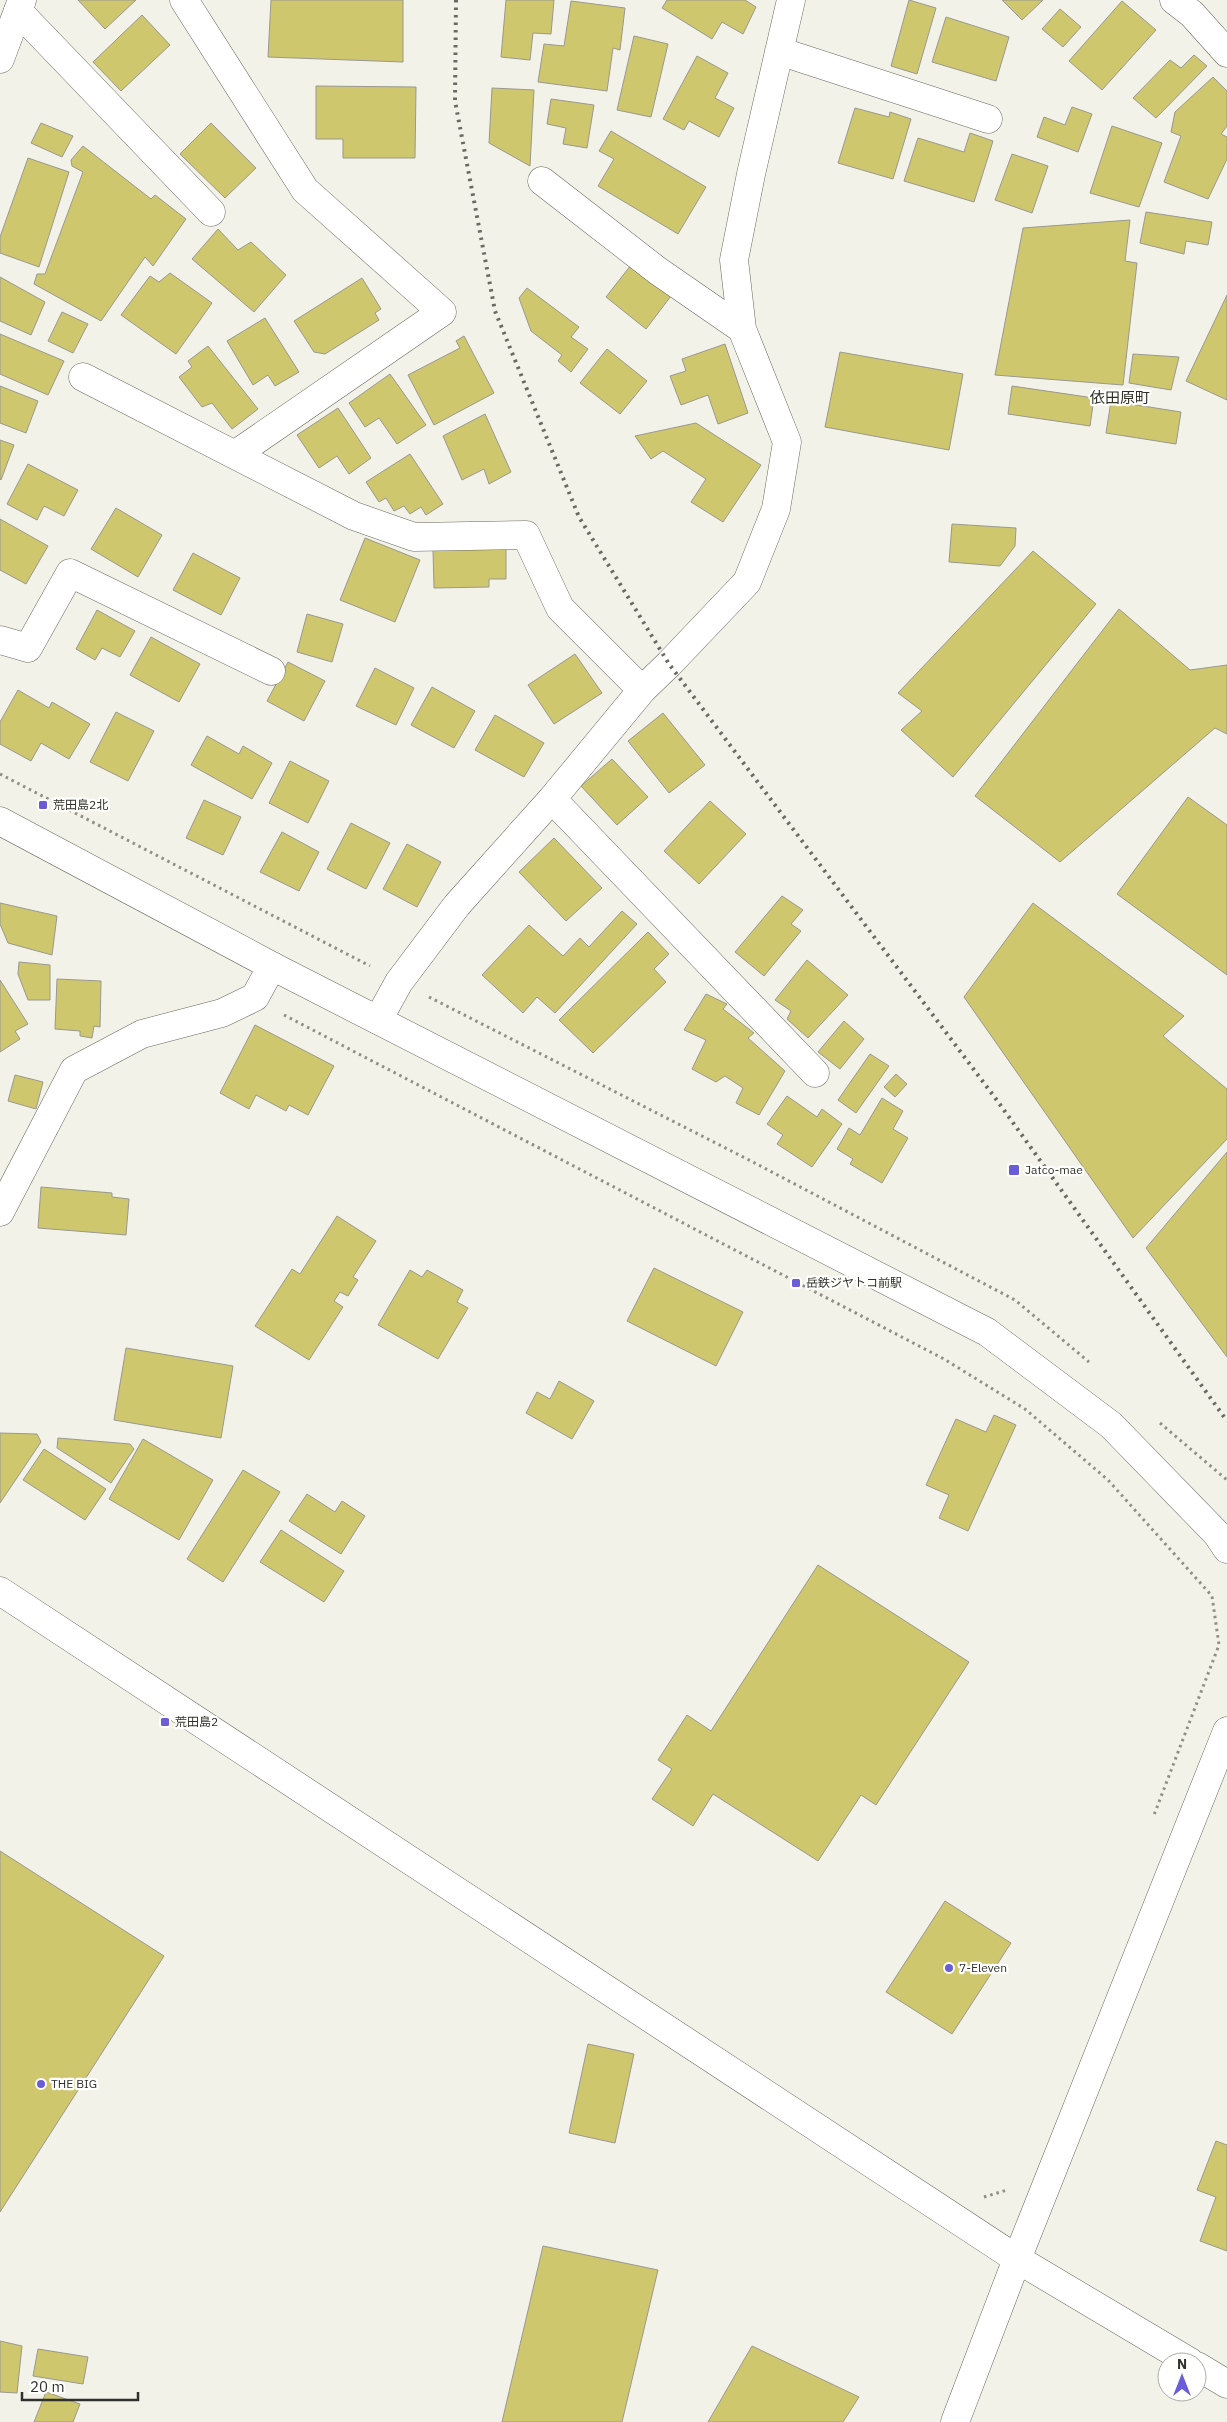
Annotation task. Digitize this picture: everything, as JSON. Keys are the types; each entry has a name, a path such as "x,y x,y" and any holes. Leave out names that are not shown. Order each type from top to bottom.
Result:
{"street":[{"path":"184,0 305,190 442,312 236,454"},
{"path":"378,1020 399,982 457,905 552,799 642,690 747,582 776,509 787,442 742,328 734,260 791,0"},
{"path":"1174,0 1192,14 1227,53"},
{"path":"0,59 20,6 211,212"},
{"path":"779,51 988,119"},
{"path":"542,181 658,271 742,328"},
{"path":"83,377 354,516 414,536 526,535 560,608 642,690"},
{"path":"0,640 28,648 70,573 271,671"},
{"path":"552,799 815,1073"},
{"path":"0,821 272,966 987,1332 1111,1425 1217,1534 1227,1549"},
{"path":"0,1212 74,1070 142,1034 222,1013 255,997 272,966"},
{"path":"0,1591 1017,2259 1173,2352"},
{"path":"954,2422 1227,1731"},
{"path":"1207,2372 1227,2384"}],"path":[{"path":"0,774 399,982 751,1161 1015,1300 1091,1364"},
{"path":"279,1012 944,1359 1025,1409 1108,1480 1212,1596 1219,1645 1152,1820"},
{"path":"1159,1422 1227,1480"},
{"path":"981,2198 1010,2189"}],"building":[{"path":"78,0 136,0 105,29"},
{"path":"271,0 403,0 403,62 268,57"},
{"path":"506,0 554,0 551,34 533,33 530,60 501,57"},
{"path":"667,0 745,0 756,7 743,34 722,22 712,39 662,8"},
{"path":"909,0 936,8 917,74 891,66"},
{"path":"1002,0 1043,0 1022,20"},
{"path":"571,1 625,8 620,50 613,48 607,91 538,82 544,44 564,46"},
{"path":"1122,1 1156,30 1102,90 1069,61"},
{"path":"1060,9 1081,27 1063,47 1042,29"},
{"path":"142,15 170,45 121,91 93,62"},
{"path":"946,17 1009,37 996,81 932,62"},
{"path":"634,36 668,44 651,117 617,110"},
{"path":"1194,55 1207,66 1156,118 1133,98 1170,60 1181,68"},
{"path":"697,56 728,73 715,98 734,108 719,137 689,121 684,130 663,119"},
{"path":"1213,77 1227,91 1227,126 1221,134 1227,137 1227,159 1208,199 1164,182 1181,136 1171,132 1175,112"},
{"path":"316,86 416,87 415,158 343,158 343,139 316,139"},
{"path":"492,88 534,90 530,166 489,143"},
{"path":"551,99 594,105 587,148 563,144 566,128 547,124"},
{"path":"1072,107 1092,114 1078,152 1037,137 1044,117 1065,125"},
{"path":"855,108 889,117 890,112 911,119 893,179 838,163"},
{"path":"41,123 73,136 62,157 31,143"},
{"path":"211,123 256,168 225,198 180,154"},
{"path":"1112,126 1162,143 1139,207 1090,193"},
{"path":"611,131 706,187 678,234 598,186 614,159 599,151"},
{"path":"970,133 993,141 974,202 904,181 918,138 964,152"},
{"path":"83,146 151,199 155,195 186,219 153,266 145,257 101,321 34,284 37,274 45,274 83,172 72,166 71,160"},
{"path":"1012,154 1048,166 1032,213 995,200"},
{"path":"28,158 69,172 39,267 0,253 0,237"},
{"path":"1146,212 1212,222 1208,245 1186,241 1184,254 1140,243"},
{"path":"1130,220 1125,261 1137,263 1123,385 995,375 1023,228"},
{"path":"218,229 238,250 251,242 286,275 254,312 192,259"},
{"path":"631,265 671,296 646,329 606,297"},
{"path":"170,273 212,303 176,354 121,315 150,276 159,282"},
{"path":"0,277 45,302 31,335 0,321"},
{"path":"362,278 381,309 375,313 379,320 325,354 314,352 294,321"},
{"path":"527,288 579,327 571,337 588,349 571,372 558,361 562,355 531,331 519,298"},
{"path":"1227,295 1227,400 1186,381"},
{"path":"62,312 88,324 73,353 48,341"},
{"path":"265,318 299,372 275,386 268,375 253,385 227,341"},
{"path":"0,334 64,361 48,395 0,374"},
{"path":"464,336 494,393 434,425 408,375 460,348 456,341"},
{"path":"725,344 748,413 718,424 708,395 681,405 670,376 686,371 682,359"},
{"path":"208,346 258,409 232,429 212,403 202,407 179,377 192,367 188,361"},
{"path":"607,349 647,381 620,414 580,383"},
{"path":"840,352 963,374 949,450 825,427"},
{"path":"1133,354 1179,357 1171,390 1129,383"},
{"path":"390,374 426,425 397,444 379,418 365,427 349,403"},
{"path":"0,386 38,401 26,433 0,423"},
{"path":"1012,386 1094,398 1090,426 1008,414"},
{"path":"1111,401 1181,412 1176,444 1106,433"},
{"path":"338,408 371,458 349,474 337,456 319,468 297,435"},
{"path":"485,414 511,472 489,484 484,469 462,480 443,436"},
{"path":"696,423 761,465 723,522 691,502 706,479 663,451 651,459 635,436"},
{"path":"0,440 14,445 1,480 0,479"},
{"path":"410,454 443,504 426,515 421,507 410,514 404,506 394,511 386,498 379,502 366,482"},
{"path":"28,464 78,490 64,516 44,506 37,520 7,504"},
{"path":"116,508 162,535 138,577 91,549"},
{"path":"0,519 48,546 26,584 0,570"},
{"path":"952,524 1016,528 1015,546 1000,566 949,562"},
{"path":"365,538 420,560 395,622 340,600"},
{"path":"506,548 506,579 489,579 489,587 434,588 433,550"},
{"path":"1033,551 1096,604 953,777 901,730 922,711 898,693"},
{"path":"193,553 240,578 221,615 173,590"},
{"path":"1119,609 1190,670 1227,665 1227,734 1215,728 1060,862 975,796"},
{"path":"97,610 135,631 120,657 102,648 95,660 76,649"},
{"path":"307,614 343,624 332,662 297,652"},
{"path":"151,637 200,664 179,702 130,675"},
{"path":"575,654 602,693 554,724 528,685"},
{"path":"288,662 325,681 304,721 267,701"},
{"path":"375,668 414,688 396,725 356,706"},
{"path":"432,687 475,711 454,748 411,725"},
{"path":"18,690 49,708 52,702 90,724 69,759 41,743 31,761 0,744 0,722"},
{"path":"116,712 154,731 128,781 90,762"},
{"path":"663,713 705,765 669,793 628,741"},
{"path":"495,715 544,743 524,777 475,750"},
{"path":"207,736 239,754 243,746 272,763 252,799 191,765"},
{"path":"612,759 648,797 617,825 581,786"},
{"path":"290,761 329,781 308,823 269,803"},
{"path":"1188,797 1227,825 1227,975 1117,894"},
{"path":"204,800 241,817 223,855 186,838"},
{"path":"710,801 746,834 699,884 664,851"},
{"path":"351,823 390,843 366,889 327,869"},
{"path":"282,832 319,852 299,891 260,872"},
{"path":"554,838 602,888 566,921 519,872"},
{"path":"407,844 441,862 417,907 383,889"},
{"path":"782,896 803,910 791,924 801,931 764,976 735,952"},
{"path":"0,903 57,916 52,955 8,943 0,924"},
{"path":"1033,903 1184,1016 1163,1036 1227,1089 1227,1139 1133,1238 964,997"},
{"path":"622,911 637,924 555,1013 537,997 523,1013 482,975 529,925 563,956 580,938 589,947"},
{"path":"648,932 669,954 654,969 666,982 593,1053 559,1020"},
{"path":"807,960 848,995 808,1038 787,1019 791,1011 775,1000"},
{"path":"19,962 50,965 50,1000 28,1000 18,974"},
{"path":"57,979 101,981 100,1027 94,1026 92,1038 80,1036 80,1031 55,1029"},
{"path":"0,980 28,1024 15,1031 20,1039 0,1052"},
{"path":"706,994 727,1004 723,1009 754,1033 748,1038 785,1071 759,1115 736,1103 743,1088 725,1076 716,1082 692,1069 706,1040 684,1030"},
{"path":"844,1021 864,1039 840,1069 818,1052"},
{"path":"255,1025 334,1066 308,1115 289,1105 286,1111 256,1095 249,1109 220,1093"},
{"path":"870,1054 889,1066 856,1113 838,1100"},
{"path":"896,1074 907,1084 895,1097 884,1087"},
{"path":"15,1075 43,1082 36,1109 8,1101"},
{"path":"787,1096 817,1117 822,1109 842,1124 812,1167 777,1144 783,1135 767,1124"},
{"path":"882,1098 903,1111 893,1129 908,1138 882,1183 850,1164 853,1159 837,1149 849,1128 860,1135"},
{"path":"1227,1152 1227,1357 1146,1248"},
{"path":"41,1187 112,1193 112,1197 129,1199 126,1235 38,1228"},
{"path":"337,1216 376,1241 353,1277 358,1280 348,1296 340,1292 334,1301 343,1307 309,1360 255,1326 292,1269 300,1274"},
{"path":"654,1268 743,1312 716,1366 627,1321"},
{"path":"410,1270 422,1277 427,1270 463,1290 457,1302 468,1308 438,1359 378,1325"},
{"path":"126,1348 233,1366 221,1438 114,1420"},
{"path":"559,1381 594,1401 572,1439 526,1413 537,1392 550,1399"},
{"path":"994,1415 1016,1425 968,1531 939,1518 949,1495 926,1485 956,1419 986,1432"},
{"path":"0,1433 37,1434 41,1442 0,1503"},
{"path":"58,1438 130,1444 134,1449 111,1483 57,1448"},
{"path":"143,1439 213,1480 179,1540 109,1499"},
{"path":"44,1449 106,1489 85,1520 23,1480"},
{"path":"243,1470 280,1492 223,1582 187,1559"},
{"path":"307,1494 335,1512 342,1501 365,1516 341,1554 289,1521"},
{"path":"281,1530 344,1571 324,1602 260,1562"},
{"path":"818,1565 969,1662 876,1805 861,1795 818,1861 713,1794 693,1826 652,1799 672,1769 658,1760 687,1715 711,1731"},
{"name":"THE BIG","path":"0,1851 164,1956 0,2212"},
{"name":"7-Eleven","path":"945,1901 1011,1943 952,2034 886,1992"},
{"path":"588,2044 634,2054 615,2143 569,2133"},
{"path":"1216,2141 1227,2145 1227,2251 1200,2241 1216,2197 1197,2190"},
{"path":"543,2246 658,2270 622,2422 502,2422"},
{"path":"0,2341 22,2346 17,2393 0,2392"},
{"path":"752,2346 859,2397 843,2422 708,2422"},
{"path":"38,2349 88,2357 83,2384 33,2376"},
{"path":"46,2392 80,2404 73,2422 34,2422"}],"railway":[{"path":"456,0 455,101 495,311 579,517 669,664 996,1099 1227,1421"}],"place":[{"name":"荒田島2北","path":"43,805"},
{"name":"Jatco-mae","path":"1014,1170"},
{"name":"岳鉄ジヤトコ前駅","path":"796,1283"},
{"name":"荒田島2","path":"165,1722"},
{"name":"7-Eleven","path":"949,1968"},
{"name":"THE BIG","path":"41,2084"}],"district":[{"name":"依田原町","path":"1120,398"}]}
